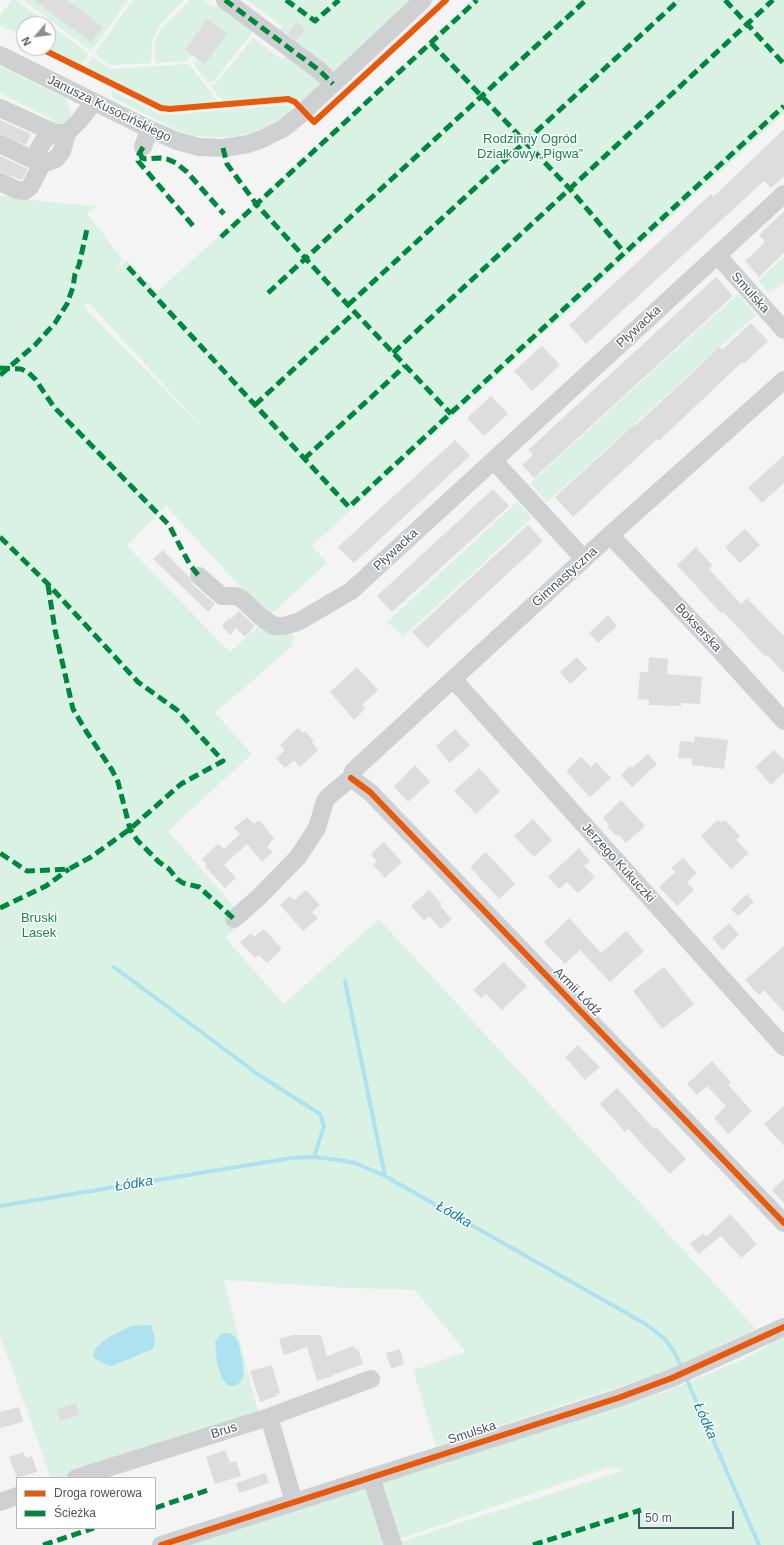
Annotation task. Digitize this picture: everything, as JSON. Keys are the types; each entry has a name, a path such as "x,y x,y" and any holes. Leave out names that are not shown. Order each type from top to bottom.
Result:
{"street":[{"path":"224,0 320,71 333,84"},
{"name":"Janusza Kusocińskiego","path":"0,55 149,129 187,145 204,148 223,148 255,142 279,131 301,114 423,0"},
{"path":"0,182 17,190 25,191 30,187 42,164 56,159 62,151 67,129 94,102"},
{"path":"0,108 67,129"},
{"path":"143,147 149,129"},
{"path":"0,144 42,164"},
{"name":"Pływacka","path":"199,576 222,596 236,596 242,599 261,617 274,626 283,626 298,622 351,591 784,194"},
{"name":"Smulska","path":"717,255 784,330"},
{"name":"Gimnastyczna","path":"234,919 259,897 298,857 317,828 325,801 328,796 351,778 353,771 610,535 784,380"},
{"path":"494,461 584,559"},
{"name":"Bokserska","path":"610,535 712,642 784,721"},
{"name":"Jerzego Kukuczki","path":"453,679 784,1047"},
{"name":"Armii Łódź","path":"351,778 370,792 784,1223"},
{"name":"Smulska","path":"161,1545 618,1398 672,1378 784,1327"},
{"name":"Brus","path":"79,1477 269,1417 371,1379"},
{"path":"269,1417 294,1502"},
{"path":"371,1477 393,1545"},
{"path":"0,1502 16,1496"}],"green space":[{"path":"12,0 16,0 38,16 16,16 16,33 0,25 0,16"},
{"path":"23,0 128,0 93,49 90,50 56,25 56,16 44,16"},
{"path":"133,0 184,0 162,23 156,32 152,41 151,63 110,65 95,53"},
{"path":"189,0 203,0 214,7 217,4 254,30 214,81 208,83 195,66 194,63 198,59 192,55 187,61 155,63 155,42 157,35 166,23 181,10"},
{"path":"247,0 410,0 334,70 330,70 280,31 282,26"},
{"path":"472,0 784,0 784,113 312,546 327,563 268,617 166,506 127,546 230,652 262,623 289,630 293,636 292,646 215,713 252,754 168,831 245,919 225,938 284,1004 379,919 756,1329 667,1371 436,1446 413,1370 466,1352 415,1290 349,1288 224,1280 259,1416 194,1434 64,1477 51,1477 0,1335 0,196 96,206 87,213 123,260 112,274 127,260 157,292 253,205","holes":["88,302 210,435 84,307"]},
{"path":"56,29 87,52 88,56 81,66 56,54"},
{"path":"253,38 282,60 288,54 317,78 319,83 318,88 300,103 294,98 284,97 223,102 211,86 215,84"},
{"path":"92,57 110,69 189,64 219,103 171,107 162,106 84,68"},
{"path":"0,66 66,99 71,111 70,117 62,126 50,124 53,120 0,93"},
{"path":"111,90 156,112 167,115 285,105 289,105 293,109 278,121 252,133 229,137 197,136 181,132 112,97"},
{"path":"784,257 784,283 769,293 758,280"},
{"path":"738,294 756,315 547,502 530,483"},
{"path":"517,502 532,518 403,637 387,622"},
{"path":"784,1337 784,1545 397,1545 397,1543 625,1470 609,1467 396,1540 379,1483 553,1426 662,1393 744,1359"},
{"path":"366,1489 387,1543 381,1545 188,1545 354,1490"}],"water":[{"path":"151,1325 155,1339 153,1349 112,1366 104,1364 93,1357 95,1349 107,1338 131,1326"},
{"path":"222,1333 229,1333 238,1341 242,1359 244,1377 238,1384 233,1386 227,1385 221,1376 217,1363 215,1342"}],"building":[{"path":"34,0 67,0 103,27 91,42"},
{"path":"207,19 227,33 205,64 185,50"},
{"path":"297,22 305,29 296,40 288,34"},
{"path":"0,120 31,134 26,145 0,134"},
{"path":"784,129 784,176 771,188 764,181 586,344 569,325 711,194 713,197"},
{"path":"0,156 28,169 22,180 0,172"},
{"path":"784,211 784,253 759,277 745,261 765,242 759,235"},
{"path":"716,277 733,296 534,478 522,465 533,455 528,450"},
{"path":"751,323 768,341 744,364 742,362 659,441 657,439 573,517 555,497 635,424 636,425 720,347 722,350"},
{"path":"542,346 560,365 532,391 514,371"},
{"path":"491,396 508,414 484,436 467,418"},
{"path":"455,440 470,456 354,563 338,547"},
{"path":"784,455 784,483 762,503 748,488"},
{"path":"493,489 509,506 392,612 377,596"},
{"path":"528,525 543,541 427,648 412,632"},
{"path":"745,529 760,545 740,563 725,547"},
{"path":"696,547 712,565 709,569 741,604 747,598 784,636 784,673 767,655 765,656 723,612 721,613 677,565"},
{"path":"163,550 189,577 192,584 215,604 208,612 153,559"},
{"path":"239,611 255,626 245,637 236,628 230,635 223,628 223,624"},
{"path":"608,615 617,626 598,643 589,633"},
{"path":"577,657 587,669 570,684 560,672"},
{"path":"649,657 668,659 667,674 702,677 700,704 681,703 681,706 649,705 649,700 638,699 640,672 648,672"},
{"path":"357,667 378,690 362,705 365,709 354,720 330,692"},
{"path":"298,728 303,733 305,731 314,741 312,743 318,750 300,767 294,760 285,768 276,758 285,750 280,745"},
{"path":"455,729 470,745 450,763 436,746"},
{"path":"695,736 728,740 724,769 692,765 692,759 678,758 680,741 694,742"},
{"path":"774,750 784,760 784,773 771,785 755,767"},
{"path":"648,754 657,764 632,787 621,775 630,766 632,768"},
{"path":"581,757 591,767 596,762 611,778 590,797 566,771"},
{"path":"415,765 430,782 408,802 394,787"},
{"path":"479,768 500,791 476,814 454,791"},
{"path":"621,800 645,826 626,843 618,834 616,836 607,826 609,825 603,818"},
{"path":"247,817 254,824 259,820 274,838 267,847 273,852 262,862 247,844 224,865 236,878 225,888 205,866 207,864 202,859 218,844 224,849 240,834 234,828"},
{"path":"533,819 552,840 534,857 514,836"},
{"path":"718,820 721,823 725,820 740,836 736,840 749,853 731,869 701,836"},
{"path":"384,842 402,862 385,878 373,865 377,861 371,854"},
{"path":"579,848 590,861 584,866 595,877 578,893 567,882 559,889 548,877"},
{"path":"486,852 515,884 499,899 470,867"},
{"path":"683,858 697,873 687,882 694,890 677,906 659,887 675,872 671,868"},
{"path":"306,890 320,905 312,912 318,918 303,931 280,905 290,896 294,900"},
{"path":"429,890 442,904 440,906 452,919 441,929 429,916 424,921 411,906"},
{"path":"747,894 754,902 738,916 731,909"},
{"path":"569,918 601,953 626,931 644,951 610,982 580,950 565,964 544,942"},
{"path":"729,923 739,934 723,950 712,938"},
{"path":"264,929 282,949 267,963 259,955 255,958 240,942 251,933 254,937"},
{"path":"784,946 784,1012 764,990 759,995 745,980"},
{"path":"504,962 527,986 502,1010 486,994 481,998 473,990"},
{"path":"664,967 694,1004 662,1029 633,991"},
{"path":"578,1045 600,1067 585,1080 565,1057"},
{"path":"712,1061 731,1082 728,1085 752,1111 728,1134 714,1118 726,1106 707,1086 697,1095 687,1084"},
{"path":"617,1088 654,1129 656,1127 686,1159 670,1174 628,1129 625,1132 600,1104"},
{"path":"784,1106 784,1146 764,1124"},
{"path":"784,1179 784,1203 772,1190"},
{"path":"730,1214 757,1244 741,1258 721,1236 699,1254 690,1244 703,1233 706,1237"},
{"path":"293,1335 321,1335 327,1356 354,1346 355,1350 358,1349 363,1364 317,1381 307,1347 284,1355 279,1339"},
{"path":"400,1349 404,1364 391,1369 386,1353"},
{"path":"272,1365 280,1393 276,1394 277,1396 260,1402 250,1371"},
{"path":"76,1403 80,1415 60,1421 56,1409"},
{"path":"19,1407 23,1422 0,1428 0,1412"},
{"path":"225,1450 230,1463 236,1461 241,1476 215,1484 206,1457"},
{"path":"23,1452 26,1458 32,1456 37,1472 17,1477 9,1457"},
{"path":"266,1473 269,1483 239,1493 236,1483"}],"waterway":[{"path":"114,967 259,1075 320,1114 324,1126 314,1157"},
{"path":"345,981 385,1176"},
{"name":"Łódka","path":"0,1206 291,1158 314,1157 355,1163 385,1176 644,1323 664,1338 675,1353 682,1369"},
{"name":"Łódka","path":"686,1378 759,1545"}],"marked path":[{"path":"225,0 320,71 333,84"},
{"path":"286,0 315,21 339,0"},
{"path":"221,237 477,0"},
{"path":"268,293 586,0"},
{"path":"348,305 679,0"},
{"path":"725,0 784,64"},
{"path":"393,353 773,0"},
{"path":"431,43 570,189 624,252"},
{"path":"128,267 349,507 784,106"},
{"path":"143,147 138,156 138,161 195,228"},
{"path":"223,148 227,164 257,205 348,305 451,414"},
{"path":"140,153 142,158 167,159 176,163 187,172 224,214"},
{"path":"0,375 35,345 55,323 67,304 79,265 87,229"},
{"path":"255,405 355,312"},
{"path":"304,459 405,366"},
{"path":"0,368 21,369 28,372 35,379 54,407 169,525 190,565 199,576"},
{"path":"0,537 47,583 138,682 177,710 223,761 181,784 130,829 91,857 69,869 27,871 0,853"},
{"path":"48,585 55,630 73,709 118,782 130,829 137,840 159,862 169,869 177,879 183,883 199,887 234,919"},
{"path":"0,908 46,886 69,869"},
{"path":"156,1508 208,1490"},
{"path":"533,1545 641,1510"},
{"path":"43,1545 91,1529"}],"cycle path":[{"path":"56,56 161,108 170,109 288,99 295,102 314,122 446,0"},
{"path":"351,778 370,792 784,1223"},
{"path":"161,1545 618,1398 672,1378 784,1327"}],"park label":[{"name":"Rodzinny Ogród Działkowy „Pigwa”","path":"530,146"},
{"name":"Bruski Lasek","path":"39,926"}]}
